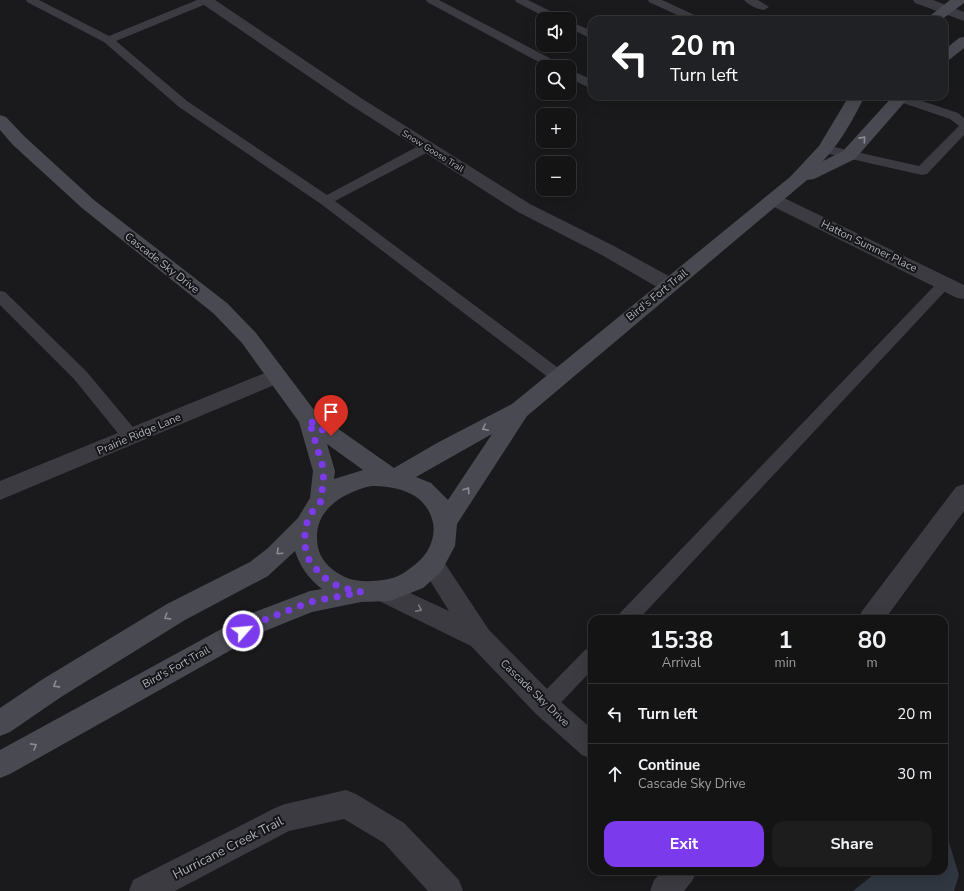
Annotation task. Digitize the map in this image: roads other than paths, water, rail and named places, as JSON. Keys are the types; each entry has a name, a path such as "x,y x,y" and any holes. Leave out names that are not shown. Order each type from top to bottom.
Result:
{"street":[{"name":"Snow Goose Trail","path":"207,0 354,101 524,208 607,250 669,285"},
{"path":"920,0 964,17"},
{"path":"938,16 959,0"},
{"path":"948,54 964,41"},
{"name":"Bird's Fort Trail","path":"393,477 520,410 796,181 825,149 841,125 855,100"},
{"name":"Bird's Fort Trail","path":"796,181 849,155 898,100"},
{"name":"Cascade Sky Drive","path":"0,120 19,142 88,204 220,308 249,338 309,420 324,471 321,501"},
{"name":"Hatton Sumner Place","path":"774,200 964,293"},
{"name":"Prairie Ridge Lane","path":"0,491 277,376"},
{"name":"Bird's Fort Trail","path":"446,522 520,410"},
{"name":"Cascade Sky Drive","path":"309,420 393,477"},
{"path":"371,477 393,477 413,484 429,493 440,506 446,522 446,537 442,552 433,566 420,578 403,587 373,592 339,587 322,576 309,560 304,543 306,525 312,512 321,501 335,489 352,481 371,477"},
{"path":"874,615 964,494"},
{"path":"0,723 52,688 176,612 258,569 276,555 306,525"},
{"name":"Cascade Sky Drive","path":"433,566 480,638 545,706 588,743"},
{"name":"Bird's Fort Trail","path":"0,765 256,623 310,602 373,592"},
{"name":"Cascade Sky Drive","path":"373,592 480,638"},
{"name":"Hurricane Creek Trail","path":"144,891 285,818 346,804 394,833 448,891"},
{"path":"665,891 679,875"}],"lane":[{"path":"30,0 108,40 183,104 326,201 559,377"},
{"path":"108,40 207,0"},
{"path":"431,0 544,60"},
{"path":"520,0 544,12"},
{"path":"653,0 688,16"},
{"path":"748,0 764,7"},
{"path":"576,28 588,34"},
{"path":"576,77 588,83"},
{"path":"909,100 954,116 964,124"},
{"path":"825,149 922,171 964,128"},
{"path":"326,201 427,147"},
{"path":"631,615 944,284"},
{"path":"0,296 80,375 131,437"},
{"path":"545,706 588,660"}]}
